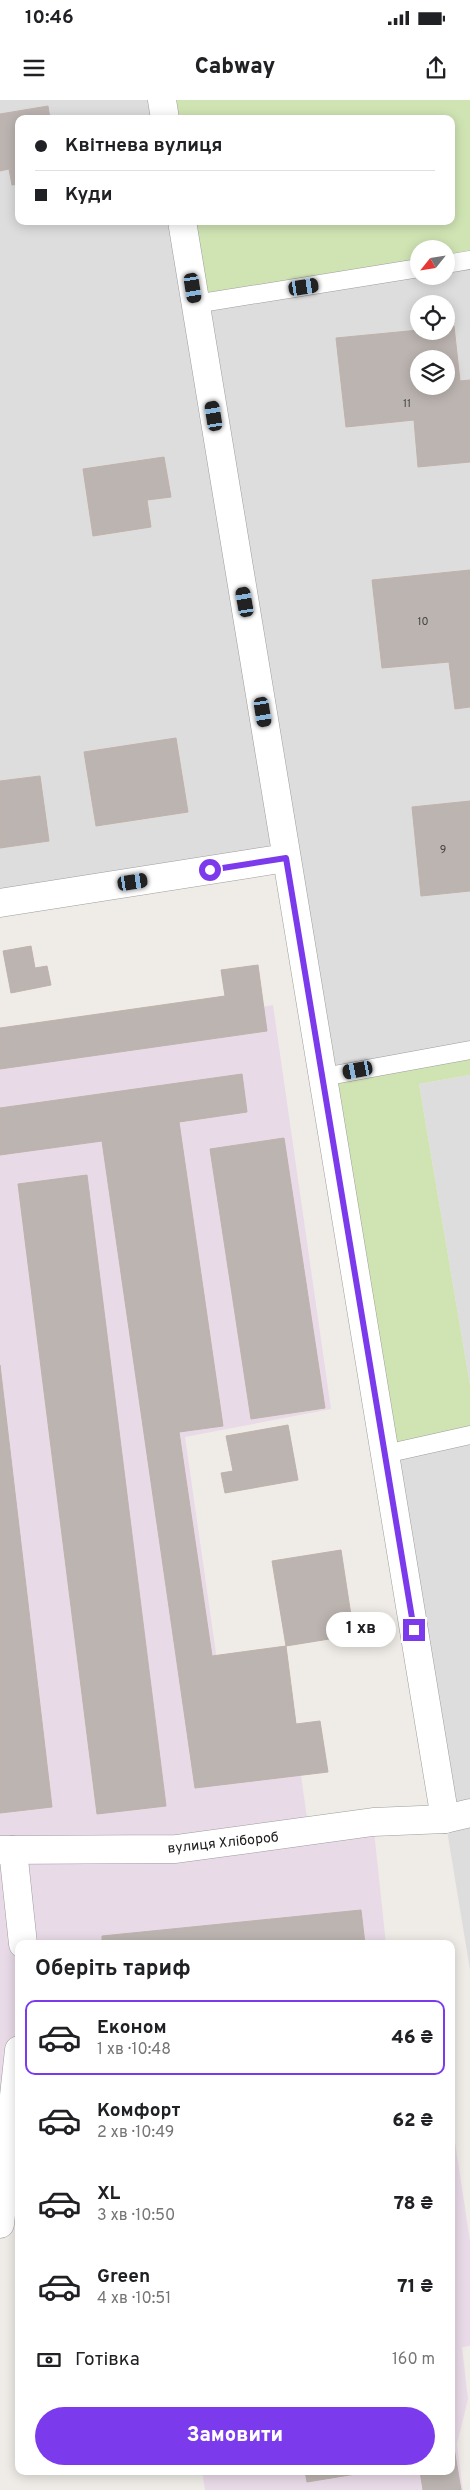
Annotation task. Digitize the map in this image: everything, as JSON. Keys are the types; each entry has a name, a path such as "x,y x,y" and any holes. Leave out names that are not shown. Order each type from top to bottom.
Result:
{"street":[{"path":"162,100 164,115"},
{"path":"183,225 385,1454 458,1816"},
{"path":"0,903 286,858"},
{"name":"вулиця Хлібороб","path":"6,1850 176,1849 373,1822 458,1816"},
{"path":"6,1850 21,1940"},
{"path":"0,2224 15,2087"}],"lane":[{"path":"455,262 470,260"},
{"path":"196,304 410,269"},
{"path":"323,1077 470,1050"},
{"path":"385,1454 470,1436"}],"shaded area":[{"path":"0,100 162,100 164,115 15,115 15,225 199,225 410,274 410,285 455,285 455,262 470,260 470,1050 323,1077 286,858 0,903"},
{"path":"273,1005 331,1409 185,1437 223,1702 289,1690 309,1832 373,1822 386,1940 15,1940 15,2158 0,2224 0,1050"},
{"path":"470,1075 470,1385 419,1084"},
{"path":"470,1435 470,1970 385,1454"},
{"path":"455,2142 470,2241 470,2346 462,2347 468,2399 457,2444 463,2490 205,2490 203,2475 455,2475"}],"green space":[{"path":"162,100 470,100 470,260 455,262 455,240 410,240 410,269 195,304 183,225 455,225 455,115 164,115"},
{"path":"470,1050 470,1075 419,1084 470,1385 470,1435 385,1454 323,1077"}],"building":[{"path":"48,106 49,115 15,115 15,185 12,185 9,169 0,171 0,114"},
{"path":"410,331 410,340 455,340 455,335 460,381 470,380 470,462 418,467 414,420 346,427 336,338"},
{"path":"164,457 171,497 147,500 151,527 93,536 83,469"},
{"path":"470,570 470,707 455,709 449,662 382,668 372,580"},
{"path":"176,738 188,812 96,826 84,752"},
{"path":"40,776 49,841 0,848 0,781"},
{"path":"470,801 470,891 421,896 412,807"},
{"path":"31,946 35,968 47,966 51,985 11,993 3,951"},
{"path":"258,965 267,1031 0,1069 0,1028 225,996 221,970"},
{"path":"242,1074 247,1112 179,1122 223,1426 179,1432 212,1656 286,1646 296,1724 320,1721 328,1772 195,1788 102,1141 0,1155 0,1108"},
{"path":"284,1138 325,1408 251,1419 210,1149"},
{"path":"87,1175 166,1806 97,1814 18,1184"},
{"path":"0,1365 52,1807 0,1813"},
{"path":"288,1425 298,1480 225,1493 221,1473 233,1471 226,1436"},
{"path":"341,1550 354,1635 286,1646 272,1561"},
{"path":"361,1910 365,1940 102,1940 102,1936"},
{"path":"455,2454 461,2490 423,2490 421,2475 455,2475"},
{"path":"306,2475 350,2475 307,2482"}],"route":[{"path":"210,870 286,858 414,1630"}]}
